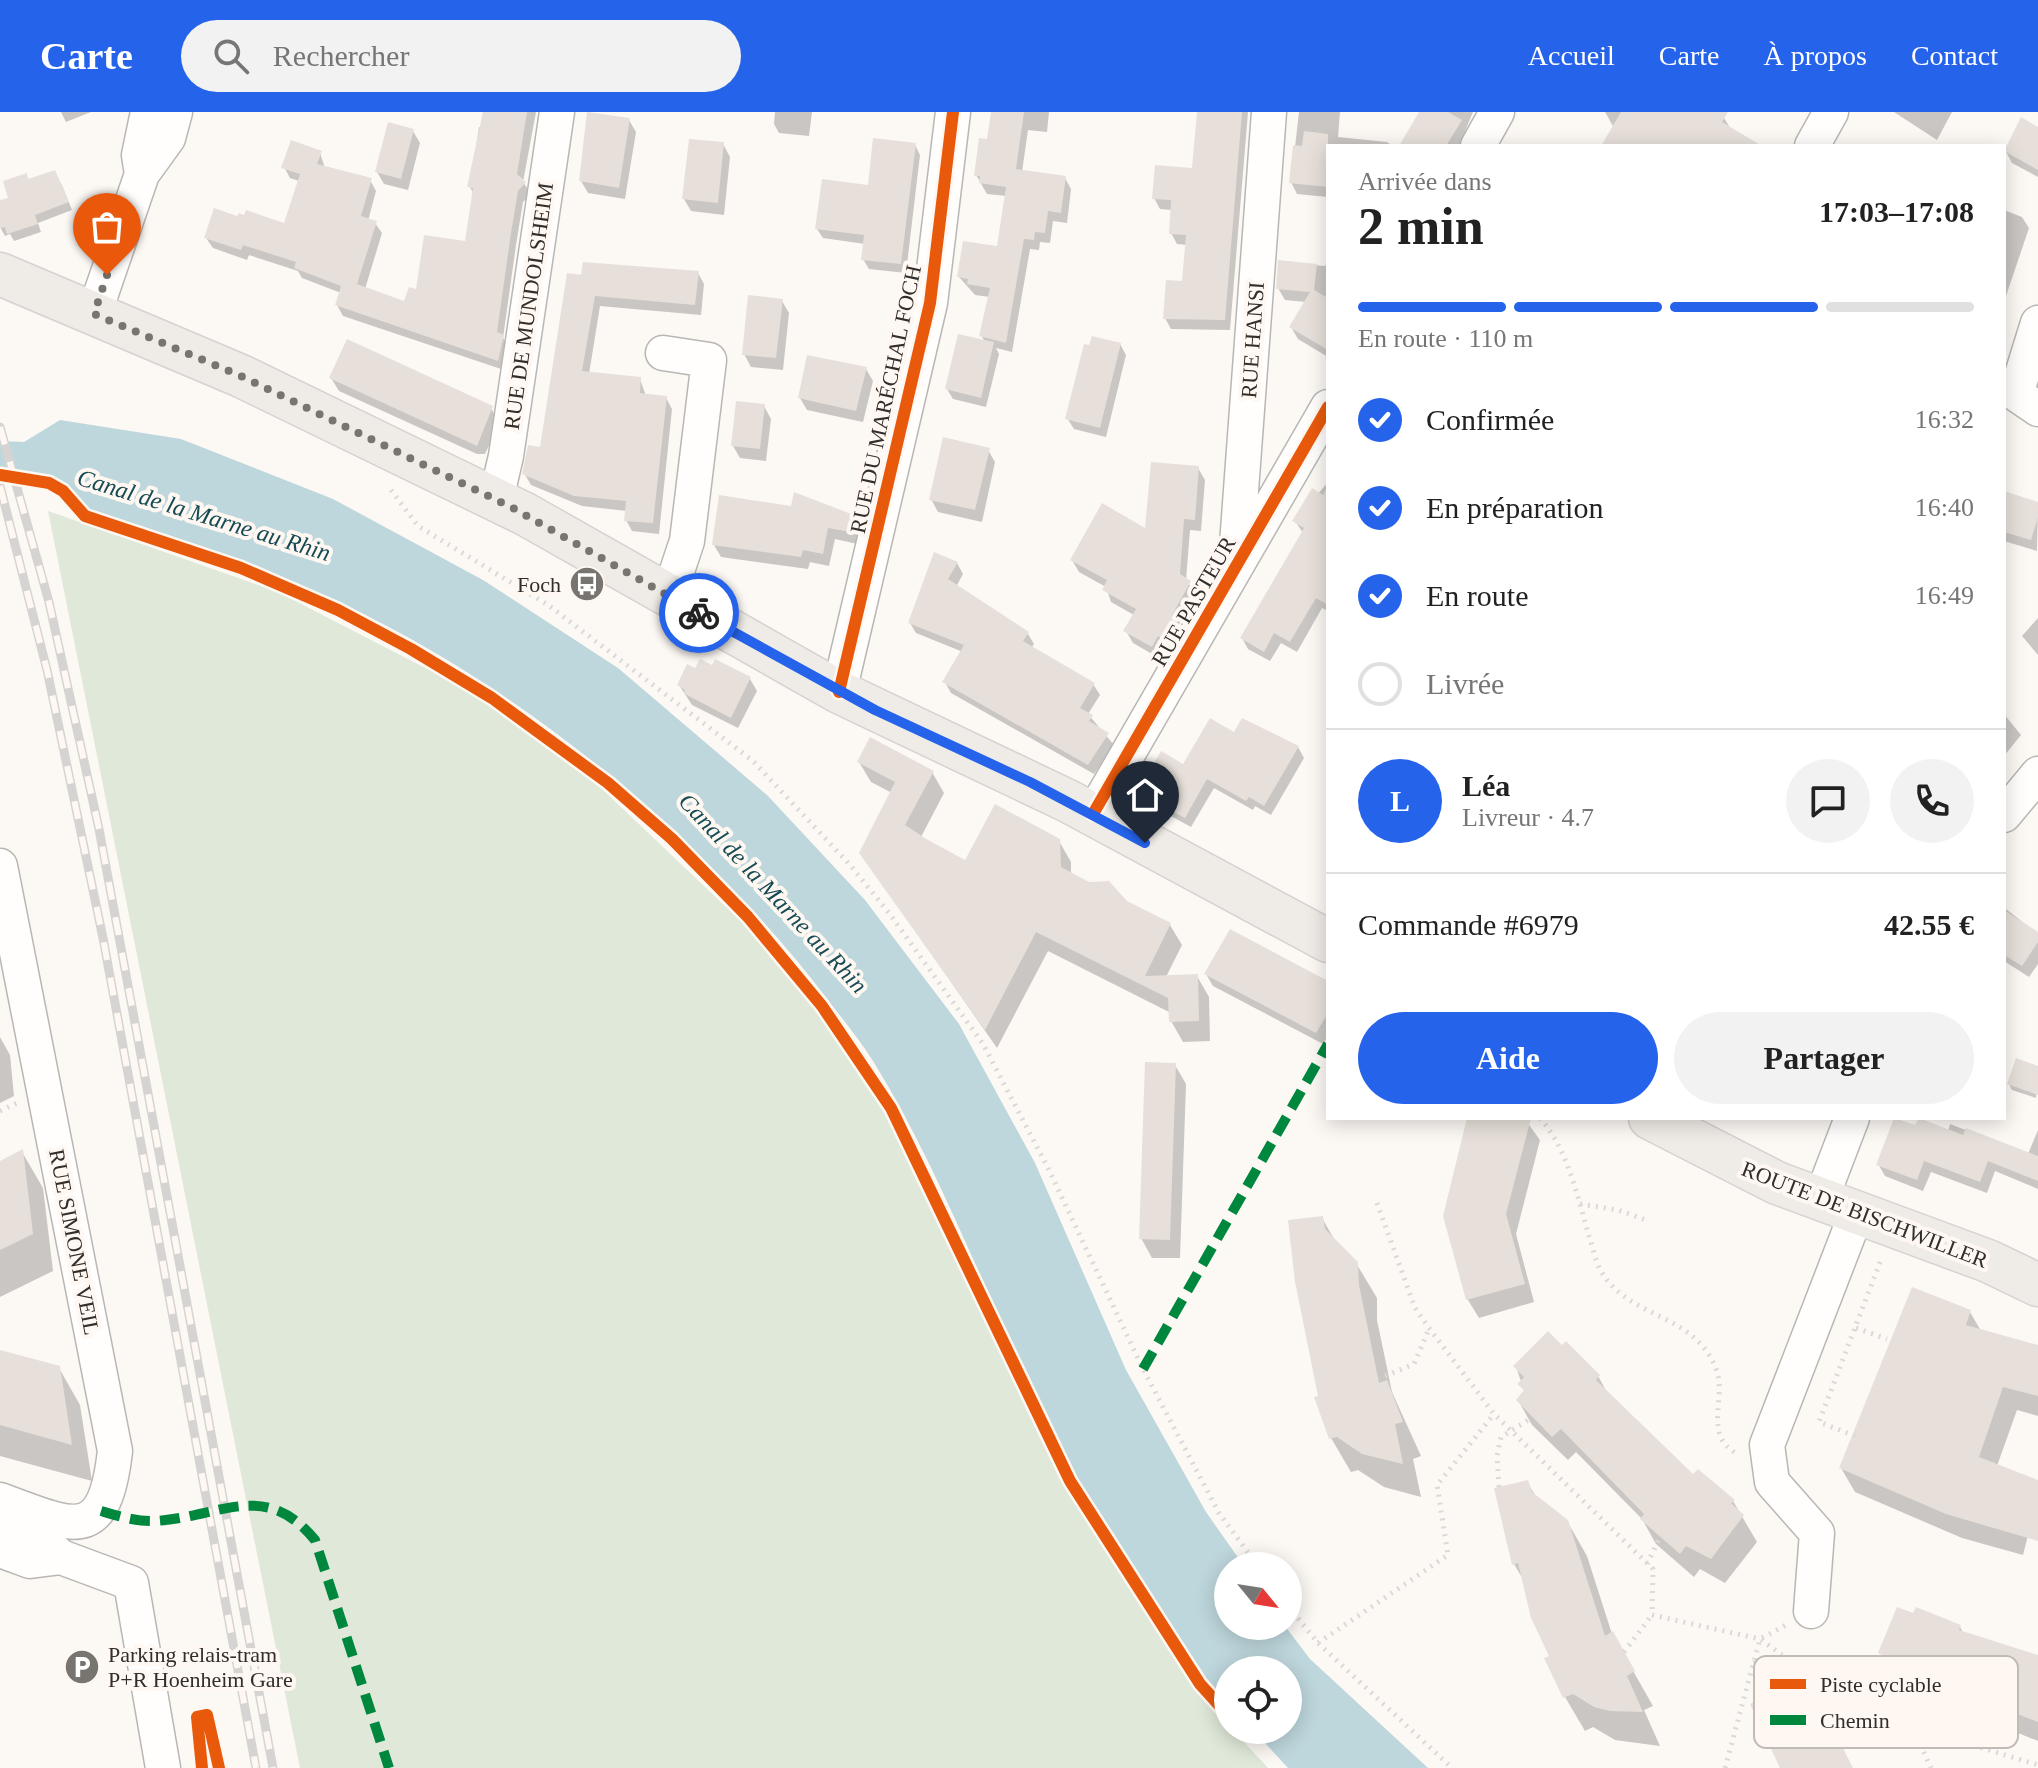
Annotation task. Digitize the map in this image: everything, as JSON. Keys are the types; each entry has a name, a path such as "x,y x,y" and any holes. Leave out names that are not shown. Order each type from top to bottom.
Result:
{"main road":[{"path":"0,274 241,376 496,499 839,692 1093,814 1326,940"},
{"name":"ROUTE DE BISCHWILLER","path":"1654,1120 1745,1168 1988,1261 2038,1285"}],"street":[{"path":"142,174 139,155 148,112"},
{"path":"94,314 142,174 168,138 175,112"},
{"name":"RUE DE MUNDOLSHEIM","path":"496,499 506,456 557,112"},
{"name":"RUE DU MARÉCHAL FOCH","path":"839,692 930,303 953,112"},
{"name":"RUE HANSI","path":"1235,569 1269,112"},
{"path":"1479,144 1497,112"},
{"path":"1813,144 1831,112"},
{"path":"2038,323 2016,394 2038,409"},
{"path":"663,353 709,360 687,541 669,595"},
{"name":"RUE PASTEUR","path":"1093,814 1326,410"},
{"path":"2006,813 2038,774"},
{"name":"RUE SIMONE VEIL","path":"0,866 115,1451 111,1490 101,1511 84,1521 64,1523 0,1500"},
{"path":"1811,1611 1817,1533 1772,1482 1767,1445 1839,1206 1852,1120"},
{"path":"0,1520 32,1532 61,1557 131,1583 163,1768"},
{"path":"0,1550 30,1561 61,1557"},
{"path":"0,1563 0,1582"}],"path":[{"path":"390,488 418,526 548,605 753,761 850,865 889,913 983,1044 1048,1168 1171,1421 1219,1513 1248,1552"},
{"path":"1542,1120 1556,1136 1600,1269 1619,1295 1647,1313 1672,1319 1698,1339 1715,1365 1721,1387 1716,1428 1725,1446 1772,1482"},
{"path":"1377,1203 1415,1308 1429,1328 1494,1414 1653,1569 1652,1615 1624,1652"},
{"path":"1580,1204 1618,1210 1646,1220"},
{"path":"1855,1436 1819,1422 1885,1249"},
{"path":"1385,1376 1414,1364 1429,1328"},
{"path":"1856,1328 1887,1339"},
{"path":"1318,1643 1448,1555 1437,1485 1494,1414"},
{"path":"1499,1487 1497,1456 1501,1437 1533,1417"},
{"path":"1647,1564 1660,1537"},
{"path":"1756,1656 1760,1639 1811,1611"},
{"path":"1652,1615 1760,1639 1783,1656"},
{"path":"1302,1623 1318,1643 1452,1768"},
{"path":"1725,1768 1754,1663"},
{"path":"202,1768 197,1717 207,1715 219,1768"},
{"path":"1922,1748 1931,1768"},
{"path":"1977,1748 2034,1765"}],"green space":[{"path":"48,511 278,592 466,689 602,789 744,924 826,1019 897,1132 1063,1484 1194,1687 1214,1709 1214,1744 1246,1744 1268,1768 300,1768"}],"water":[{"name":"Canal de la Marne au Rhin","path":"60,420 181,439 333,499 483,580 618,668 767,795 865,900 959,1024 1035,1163 1126,1370 1206,1512 1234,1552 1214,1552 1214,1640 1296,1640 1310,1659 1428,1768 1288,1768 1266,1744 1302,1744 1302,1656 1214,1656 1214,1687 1207,1679 1073,1473 1022,1371 928,1162 873,1061 780,941 728,884 670,828 610,775 546,726 480,680 413,640 314,592 84,508 64,490 46,480 0,470 0,441 24,442"}],"building":[{"path":"483,112 527,112 517,174 526,182 518,191 511,233 497,332 504,335 498,361 335,305 341,286 294,268 296,262 243,245 241,250 204,238 214,208 237,216 239,213 244,215 246,210 284,223 300,174 281,168 291,140 322,151 317,164 372,178 361,216 377,221 357,284 404,301 409,287 416,289 424,235 465,241 473,188 467,187"},
{"path":"587,112 630,118 619,188 579,181"},
{"path":"991,112 1024,112 1016,169 1066,176 1061,213 1048,211 1045,233 1035,232 1034,240 1024,239 1006,343 979,336 990,288 967,284 968,279 957,277 963,241 997,246 1006,187 979,183 980,176 974,176 979,138 987,139"},
{"path":"1197,112 1242,112 1225,320 1163,319 1166,280 1182,281 1186,235 1169,234 1171,200 1152,199 1155,165 1192,168"},
{"path":"1419,112 1448,112 1462,120 1447,144 1400,144"},
{"path":"1621,112 1728,112 1722,122 1759,144 1602,144"},
{"path":"2021,117 2038,127 2038,170 2006,152"},
{"path":"388,122 414,129 401,179 375,172"},
{"path":"1304,131 1328,134 1326,187 1289,183 1293,145 1302,146"},
{"path":"873,138 916,143 901,264 861,260 864,235 815,229 822,179 868,185"},
{"path":"689,139 724,142 718,203 682,199"},
{"path":"55,170 69,202 35,215 38,224 7,234 5,227 0,228 0,200 8,198 3,181 27,173 28,179"},
{"path":"1278,260 1317,264 1314,290 1326,297 1326,349 1289,327 1310,292 1276,289"},
{"path":"583,262 699,271 695,305 595,296 582,371 641,377 640,393 667,396 653,523 624,521 626,501 574,496 522,474 528,445 540,447 567,273 581,275"},
{"path":"748,295 783,299 776,358 742,355"},
{"path":"958,334 994,342 981,398 945,389"},
{"path":"1092,336 1121,343 1100,428 1065,419 1084,344 1089,345"},
{"path":"347,339 493,406 477,446 329,378"},
{"path":"807,355 867,367 856,411 798,398"},
{"path":"736,401 765,404 760,449 731,446"},
{"path":"943,437 990,448 975,510 929,500"},
{"path":"1151,462 1199,466 1195,520 1184,519 1180,574 1191,581 1172,615 1174,628 1166,629 1152,647 1123,631 1136,609 1102,590 1107,580 1070,560 1102,503 1145,528"},
{"path":"1312,488 1323,495 1326,490 1326,604 1316,598 1290,642 1274,633 1264,652 1240,638 1304,528 1292,521"},
{"path":"794,492 859,517 856,533 828,528 823,554 803,550 801,557 712,545 719,495 791,506"},
{"path":"2006,492 2038,502 2038,517 2031,540 2006,533"},
{"path":"934,552 958,562 948,579 1029,632 1023,641 1095,683 1080,708 1093,715 1089,721 1109,733 1088,765 942,682 964,645 908,623"},
{"path":"700,659 712,665 715,659 751,677 731,718 683,693 685,690 677,685 687,664 695,668"},
{"path":"1210,718 1234,732 1242,718 1299,746 1264,806 1249,797 1246,801 1207,779 1185,818 1147,798 1151,792 1140,786 1161,751 1183,764"},
{"path":"870,737 934,771 905,825 928,840 965,860 995,804 1060,839 1061,867 1089,882 1109,881 1127,901 1171,923 1145,976 1198,974 1199,1021 1169,1022 1168,998 1036,932 985,1030 859,853 895,782 857,762"},
{"path":"2006,911 2038,932 2038,942 2022,966 2006,956"},
{"path":"1230,929 1326,980 1326,1016 1316,1033 1204,974"},
{"path":"2016,1058 2038,1066 2038,1095 2007,1084"},
{"path":"1145,1062 1176,1063 1170,1240 1139,1239"},
{"path":"1467,1120 1530,1120 1506,1214 1525,1284 1466,1300 1443,1216"},
{"path":"1893,1120 1915,1125 1918,1120 1924,1120 1963,1135 1966,1128 2038,1156 2038,1181 1988,1161 1980,1182 1924,1161 1917,1180 1876,1165"},
{"path":"23,1149 33,1234 0,1250 0,1161"},
{"path":"1323,1216 1325,1229 1358,1262 1359,1285 1379,1383 1387,1380 1403,1422 1395,1424 1403,1464 1362,1454 1337,1437 1329,1439 1314,1397 1318,1396 1295,1282 1288,1220"},
{"path":"1912,1287 1971,1310 1966,1325 2038,1345 2038,1396 2003,1387 1979,1457 2038,1480 2038,1541 1946,1514 1839,1468"},
{"path":"1548,1331 1562,1345 1566,1341 1600,1375 1596,1380 1693,1474 1698,1469 1735,1500 1731,1503 1744,1515 1711,1559 1686,1546 1680,1554 1640,1519 1644,1514 1561,1429 1552,1437 1516,1400 1524,1390 1517,1384 1524,1377 1513,1366"},
{"path":"0,1350 60,1366 72,1445 0,1425"},
{"path":"1528,1480 1532,1492 1568,1520 1605,1636 1613,1631 1635,1671 1627,1676 1643,1712 1594,1707 1573,1694 1563,1698 1544,1658 1549,1656 1531,1618 1518,1563 1512,1565 1494,1488"},
{"path":"1897,1607 1913,1613 1916,1607 1961,1625 1959,1630 2038,1655 2038,1722 2018,1714 2018,1656 1885,1656 1878,1653"},
{"path":"1771,1748 1843,1748 1853,1768 1780,1768"}],"railway":[{"path":"0,427 49,602 99,829 273,1768"},
{"path":"0,486 47,670 103,938 256,1768"}],"marked path":[{"path":"1143,1369 1326,1048"},
{"path":"101,1511 134,1520 155,1521 241,1506 260,1506 278,1511 296,1522 315,1540 389,1768"}],"cycle path":[{"path":"839,692 930,303 953,112"},
{"path":"1093,814 1326,410"},
{"path":"0,475 49,483 63,491 85,516 241,568 338,610 411,649 492,698 608,783 672,839 748,917 822,1006 891,1108 1070,1481 1200,1684 1214,1700"},
{"path":"202,1768 197,1717 207,1715 219,1768"}],"way so far":[{"path":"107,275 94,314 241,376 511,507 699,613"}],"place":[{"name":"Foch","path":"587,584"},
{"name":"Parking relais-tram P+R Hoenheim Gare","path":"82,1667"}],"route":[{"path":"699,613 839,692 1030,782 1145,843"}]}
